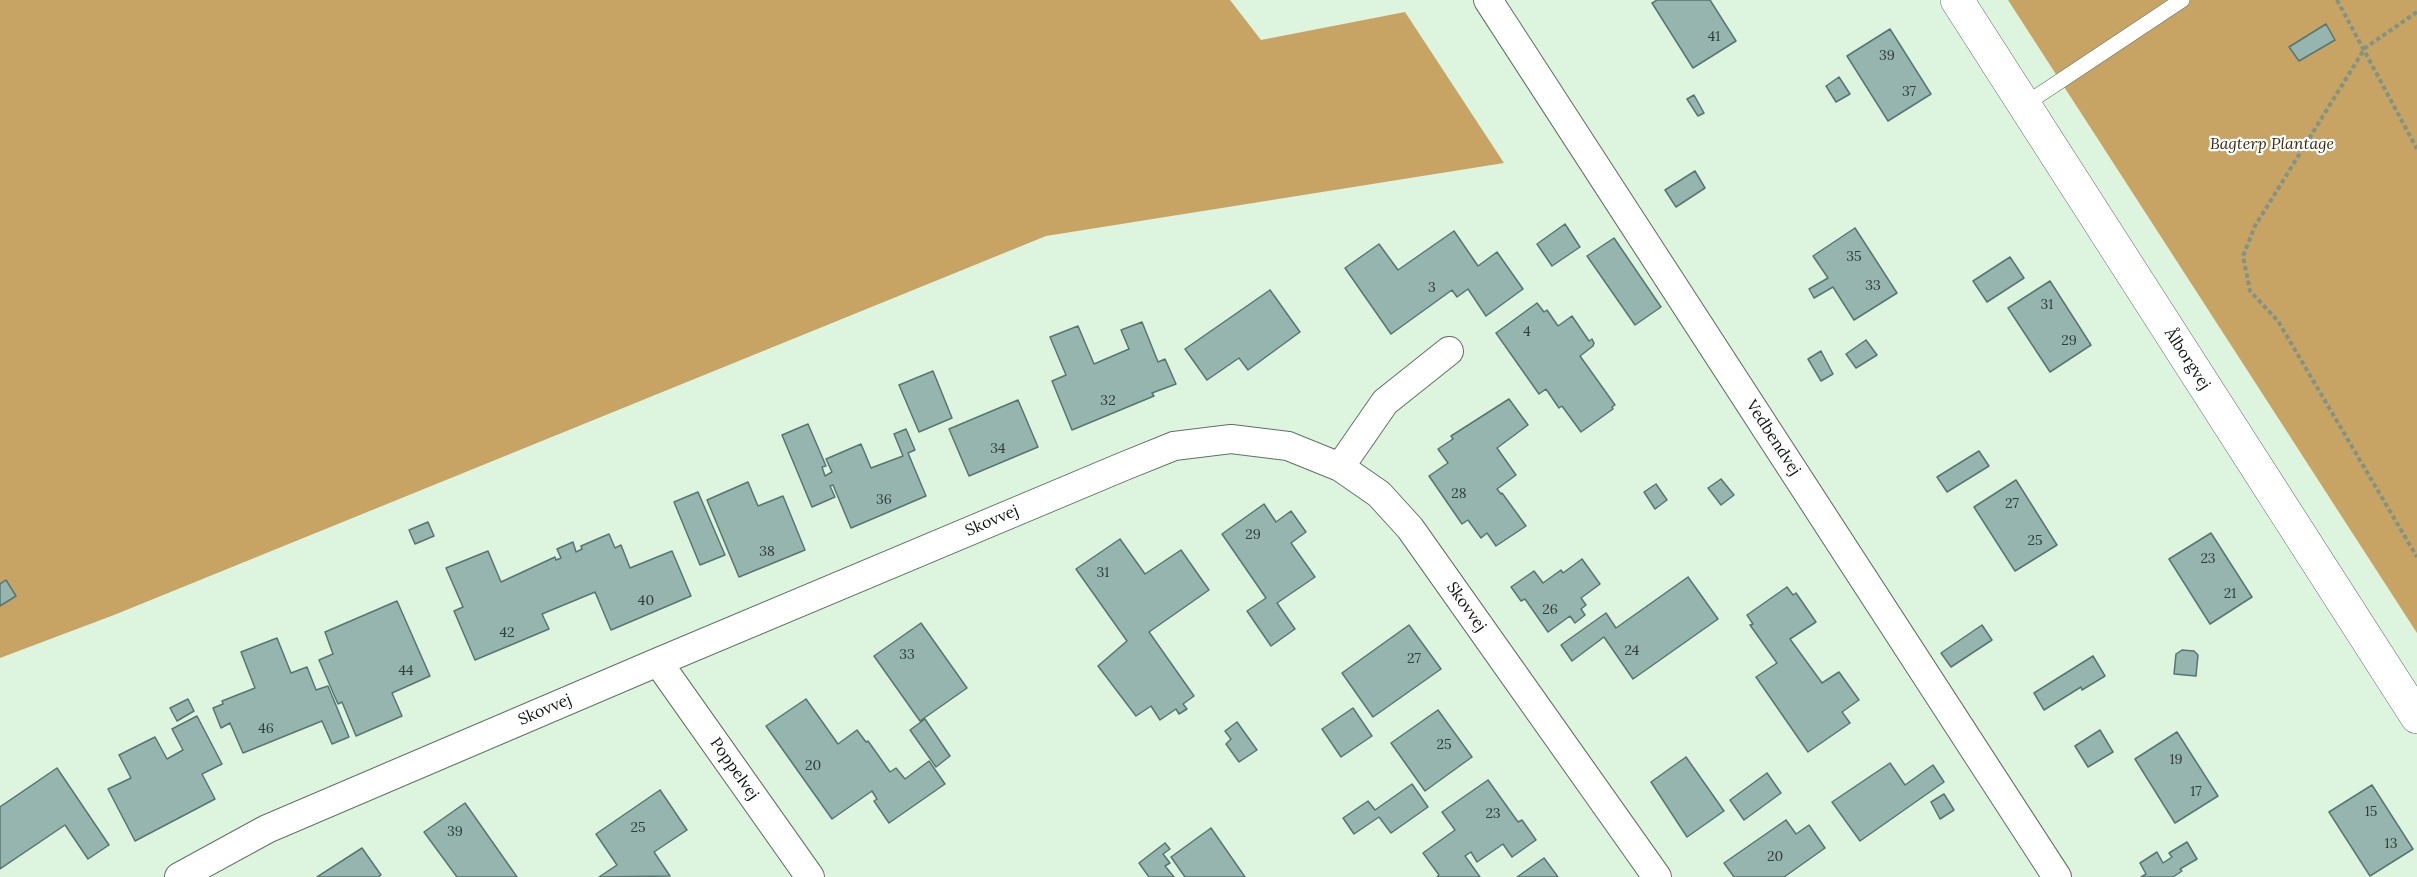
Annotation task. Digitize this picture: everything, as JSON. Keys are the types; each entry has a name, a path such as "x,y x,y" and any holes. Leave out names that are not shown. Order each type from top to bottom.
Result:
{"main road":[{"name":"Ålborgvej","path":"1957,0 2417,717"}],"street":[{"name":"Vedbendvej","path":"1488,0 2057,877"},
{"path":"1340,467 1385,402 1449,351"},
{"name":"Skovvej","path":"179,877 267,829 1174,446 1231,439 1287,446 1340,467 1378,494 1410,528 1657,877"},
{"name":"Poppelvej","path":"658,662 810,877"}],"lane":[{"path":"2024,105 2182,0"}],"path":[{"path":"2337,0 2365,48 2417,149"},
{"path":"2417,12 2365,48 2256,226 2243,256 2250,291 2278,321 2417,557"}],"green space":[{"path":"0,0 1230,0 1261,40 1405,12 1504,163 1046,236 114,615 0,658"},
{"name":"Bagterp Plantage","path":"2008,0 2417,0 2417,633"}],"building":[{"path":"1657,0 1710,0 1736,41 1693,68 1652,3"},
{"path":"2326,24 2335,40 2299,61 2289,47"},
{"path":"1890,29 1931,94 1888,121 1847,56"},
{"path":"1839,77 1850,94 1836,102 1826,86"},
{"path":"1694,95 1704,113 1698,116 1687,99"},
{"path":"1695,171 1705,188 1676,207 1665,190"},
{"path":"1565,224 1580,247 1552,266 1537,244"},
{"path":"1855,228 1897,293 1854,320 1833,287 1814,298 1809,289 1828,278 1813,256"},
{"path":"1454,231 1478,266 1497,252 1523,289 1486,316 1468,289 1457,297 1452,290 1391,334 1345,268 1379,244 1398,270"},
{"path":"1614,238 1661,307 1635,325 1587,256"},
{"path":"2010,257 2024,278 1987,302 1973,281"},
{"path":"2050,281 2091,345 2050,372 2008,308"},
{"path":"1270,290 1300,332 1248,370 1239,358 1207,380 1185,349"},
{"path":"1537,303 1544,312 1547,310 1558,326 1572,316 1589,341 1592,339 1594,343 1580,356 1615,405 1613,409 1581,432 1562,406 1559,408 1546,389 1539,394 1496,333"},
{"path":"1142,322 1158,362 1165,359 1176,384 1152,393 1154,396 1072,430 1052,381 1066,375 1050,337 1078,326 1094,364 1129,349 1121,330"},
{"path":"1866,340 1877,355 1856,368 1846,354"},
{"path":"1821,351 1833,374 1821,381 1808,359"},
{"path":"933,371 952,418 919,432 899,385"},
{"path":"1509,399 1528,425 1497,448 1516,475 1497,489 1526,526 1496,546 1487,533 1481,538 1468,520 1462,524 1429,476 1448,463 1438,449 1453,439 1451,436"},
{"path":"1018,400 1038,447 969,476 949,429"},
{"path":"808,424 826,466 822,467 825,476 832,472 826,459 861,444 871,468 903,456 894,434 906,429 915,450 908,453 926,496 851,528 833,485 830,486 835,497 812,507 782,435"},
{"path":"1979,451 1989,466 1947,492 1937,477"},
{"path":"1721,479 1734,495 1721,505 1708,488"},
{"path":"2016,480 2057,545 2015,571 1974,507"},
{"path":"748,482 758,506 783,496 805,550 739,577 707,500"},
{"path":"1656,484 1667,500 1655,509 1644,492"},
{"path":"698,492 725,555 700,565 674,502"},
{"path":"1264,504 1276,522 1291,511 1306,532 1291,543 1315,577 1277,603 1295,629 1271,646 1247,611 1266,598 1222,534"},
{"path":"428,522 434,536 415,544 409,530"},
{"path":"2211,533 2252,597 2210,624 2169,559"},
{"path":"609,534 615,548 621,545 630,568 672,551 691,596 611,630 595,592 542,614 549,629 475,660 454,611 463,607 446,568 488,551 501,582 555,557 556,560 561,558 557,549 573,542 576,552 582,549 581,546"},
{"path":"1120,539 1145,574 1181,550 1209,590 1149,632 1194,696 1183,704 1187,709 1179,714 1176,709 1160,720 1151,706 1136,716 1098,666 1127,641 1076,569"},
{"path":"1582,559 1600,584 1581,598 1586,605 1581,609 1585,615 1575,623 1570,616 1548,632 1525,599 1521,601 1511,587 1534,571 1543,583 1561,570 1563,573"},
{"path":"1688,577 1718,619 1633,679 1604,637 1572,661 1561,645 1606,613 1616,628"},
{"path":"6,580 16,596 0,606 0,584"},
{"path":"1787,587 1793,595 1796,593 1816,622 1790,639 1822,683 1839,672 1859,700 1842,712 1850,723 1808,752 1756,677 1777,663 1750,625 1753,624 1747,615"},
{"path":"397,601 430,676 392,693 402,716 356,736 342,702 338,704 319,660 333,654 325,632"},
{"path":"921,623 967,688 920,721 874,656"},
{"path":"1409,625 1441,669 1373,717 1342,673"},
{"path":"1982,625 1992,640 1951,667 1941,653"},
{"path":"277,638 291,673 307,667 316,690 328,686 349,737 332,744 322,721 243,753 230,723 221,728 213,708 223,704 222,701 255,688 241,652"},
{"path":"2182,650 2194,651 2198,655 2196,676 2174,674 2176,654"},
{"path":"2093,656 2105,676 2082,690 2081,687 2044,710 2034,693"},
{"path":"188,699 194,711 177,721 170,708"},
{"path":"806,699 838,744 857,730 866,742 868,741 890,772 896,768 905,779 929,761 945,784 889,823 874,801 877,799 872,791 832,819 766,726"},
{"path":"1353,708 1372,736 1341,757 1322,729"},
{"path":"1438,710 1472,757 1425,791 1391,743"},
{"path":"197,716 222,764 202,774 215,799 135,841 108,789 131,778 119,755 155,737 167,759 183,750 172,729"},
{"path":"925,719 950,756 936,767 910,730"},
{"path":"1237,722 1257,750 1239,762 1226,744 1231,739 1225,731"},
{"path":"2100,730 2113,752 2088,767 2075,746"},
{"path":"2177,732 2218,796 2175,823 2135,759"},
{"path":"1686,757 1724,811 1687,837 1651,782"},
{"path":"1890,763 1905,785 1933,765 1944,782 1860,841 1832,802"},
{"path":"57,768 109,845 88,859 65,825 0,869 0,807"},
{"path":"1767,773 1781,793 1744,820 1730,800"},
{"path":"1488,780 1518,822 1522,820 1536,840 1512,857 1503,844 1477,862 1471,852 1465,856 1480,877 1437,877 1439,875 1423,853 1455,830 1442,812"},
{"path":"1412,784 1428,807 1391,833 1379,817 1354,834 1343,818 1368,801 1375,810"},
{"path":"2372,785 2413,849 2370,876 2329,812"},
{"path":"660,790 687,830 654,852 670,876 599,877 617,865 596,834"},
{"path":"1944,794 1954,810 1940,819 1931,802"},
{"path":"465,803 517,877 457,877 424,832"},
{"path":"1786,820 1796,834 1809,825 1825,848 1784,877 1734,877 1724,863"},
{"path":"1211,828 1245,877 1185,877 1171,857"},
{"path":"2187,842 2197,859 2180,869 2182,871 2173,877 2141,877 2146,874 2140,863 2157,852 2163,863 2172,857 2169,853"},
{"path":"1165,843 1170,849 1163,854 1170,863 1165,866 1174,877 1149,877 1139,863"},
{"path":"362,848 381,875 378,877 317,877"},
{"path":"1544,858 1558,877 1517,877"}]}
